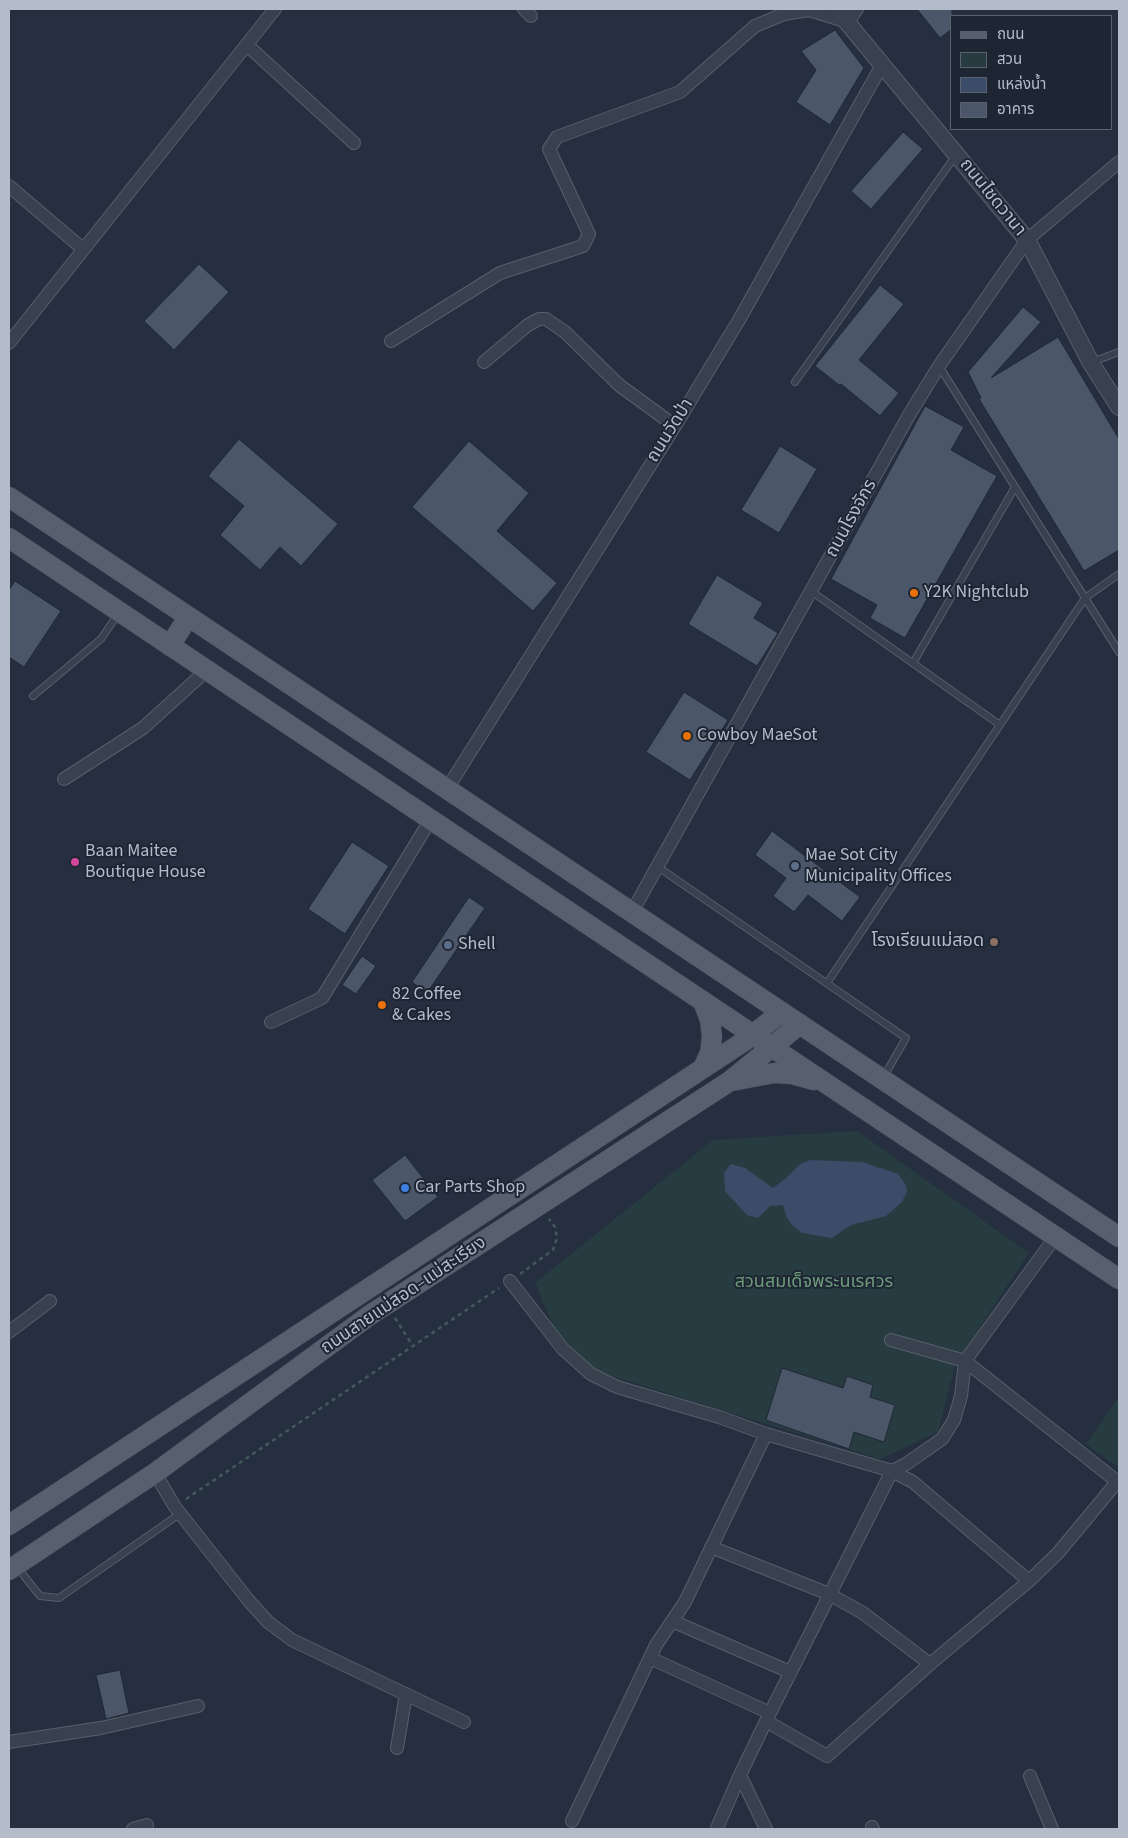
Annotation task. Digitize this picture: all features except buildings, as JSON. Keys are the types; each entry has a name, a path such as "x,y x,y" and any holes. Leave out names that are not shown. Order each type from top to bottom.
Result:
{"main road":[{"path":"9,497 1119,1237"},
{"path":"9,538 1119,1279"},
{"path":"170,646 188,616"},
{"path":"703,1001 710,1020 712,1037 710,1053 703,1068"},
{"name":"ถนนสายแม่สอด–แม่สะเรียง","path":"9,1525 754,1035 782,1012"},
{"name":"ถนนสายแม่สอด–แม่สะเรียง","path":"12,1568 155,1473 370,1315 730,1081 800,1024"},
{"path":"730,1081 774,1073 792,1074 828,1084"},
{"path":"357,1296 370,1315"}],"street":[{"path":"9,343 275,9"},
{"name":"ถนนไชดวานา","path":"836,9 852,16 882,65 1027,240 1091,363 1119,407"},
{"path":"392,340 500,273 583,246 589,234 549,149 557,137 680,92 755,26 777,17 808,10 852,16"},
{"path":"247,45 354,143"},
{"name":"ถนนวัดป่า","path":"447,789 675,426 739,320 882,65"},
{"name":"ถนนโรงจักร","path":"632,912 938,366 1027,240 1119,162"},
{"path":"9,186 83,249"},
{"path":"484,362 528,325 539,319 546,319 565,332 619,385 675,426"},
{"path":"64,779 143,728 207,670"},
{"path":"271,1022 322,998 431,819"},
{"path":"717,1828 740,1775 790,1672 892,1472 942,1439 954,1420 961,1396 966,1361 1056,1236"},
{"path":"510,1281 563,1350 591,1374 617,1386 892,1472 913,1482 1029,1581"},
{"path":"9,1332 50,1301"},
{"path":"650,1658 768,1717 826,1756 930,1664 1029,1581 1058,1553 1118,1482 966,1361 891,1340"},
{"path":"572,1821 650,1658 685,1602 766,1434"},
{"path":"155,1473 178,1510 249,1601 268,1622 292,1640 464,1722"},
{"path":"711,1547 829,1594 863,1613 930,1664"},
{"path":"672,1621 790,1672"},
{"path":"397,1748 406,1694"},
{"path":"9,1742 101,1728 198,1706"},
{"path":"740,1775 766,1829"},
{"path":"1030,1776 1052,1829"},
{"path":"133,1829 147,1826"}],"lane":[{"path":"795,382 956,154"},
{"path":"1091,363 1119,352"},
{"path":"938,366 1119,652"},
{"path":"912,663 1015,487"},
{"path":"827,983 1085,598 1119,574"},
{"path":"812,591 1000,725"},
{"path":"33,696 101,639 120,612"},
{"path":"658,867 906,1038 882,1079"},
{"path":"12,1568 40,1596 59,1598 178,1510"}],"path":[{"path":"178,1510 553,1250 557,1238 555,1227 540,1205"},
{"path":"387,1304 413,1346"}],"green space":[{"name":"สวนสมเด็จพระนเรศวร","path":"857,1131 1029,1253 955,1365 938,1432 880,1459 595,1371 553,1326 535,1283 713,1140"},
{"path":"1119,1397 1119,1468 1086,1444"}],"water":[{"path":"810,1160 862,1162 898,1174 906,1185 907,1191 902,1202 886,1216 851,1225 832,1238 802,1233 792,1225 786,1216 783,1205 770,1206 758,1218 747,1215 725,1191 724,1173 731,1164 745,1168 773,1188 799,1165"}],"place":[{"name":"Y2K Nightclub","path":"914,593"},
{"name":"Cowboy MaeSot","path":"687,736"},
{"name":"Baan Maitee Boutique House","path":"75,862"},
{"name":"Mae Sot City Municipality Offices","path":"795,866"},
{"name":"โรงเรียนแม่สอด","path":"994,942"},
{"name":"Shell","path":"448,945"},
{"name":"82 Coffee & Cakes","path":"382,1005"},
{"name":"Car Parts Shop","path":"405,1188"}]}
